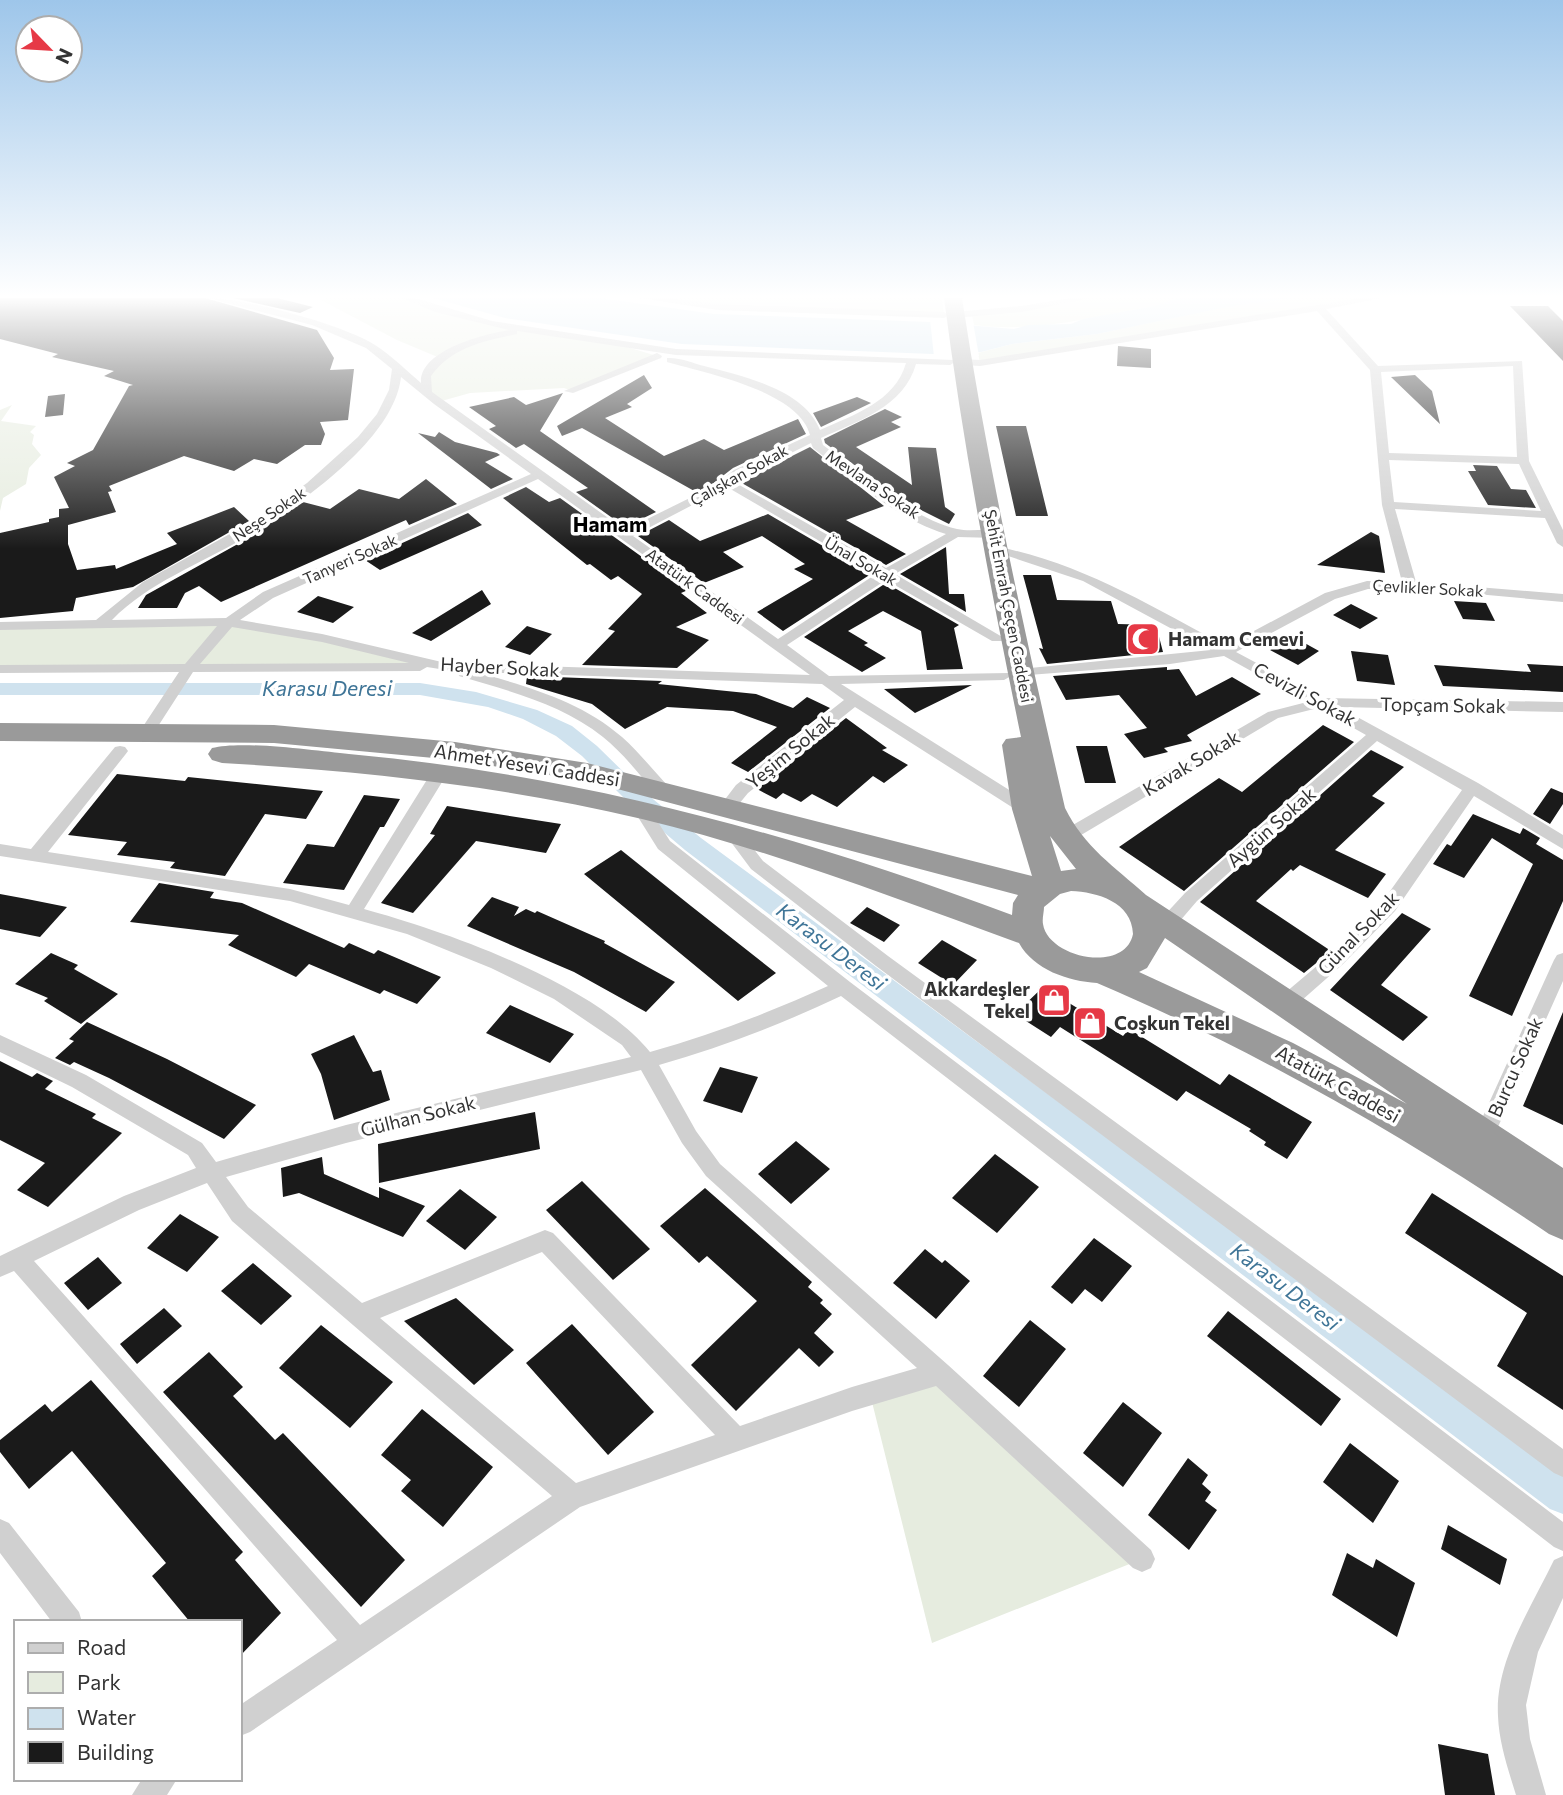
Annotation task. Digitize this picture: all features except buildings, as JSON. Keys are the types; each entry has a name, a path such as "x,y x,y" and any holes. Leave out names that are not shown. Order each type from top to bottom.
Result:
{"highway":[{"name":"Şehit Emrah Çeçen Caddesi","path":"959,382 997,638 1012,675 1027,809 1046,887"},
{"name":"Şehit Emrah Çeçen Caddesi","path":"983,538 1012,675 1050,808 1065,837 1089,866 1127,897"},
{"name":"Ahmet Yesevi Caddesi","path":"0,732 274,734 455,751 587,772 651,799 720,817 1046,887"},
{"name":"Ahmet Yesevi Caddesi","path":"0,751 259,755 439,774 604,801 651,799"},
{"name":"Ahmet Yesevi Caddesi","path":"720,817 1029,934"},
{"name":"Atatürk Caddesi","path":"1046,887 1083,880 1127,897 1563,1189"},
{"path":"1029,934 1025,922 1026,911 1029,903 1046,887"},
{"name":"Atatürk Caddesi","path":"1029,934 1037,945 1058,961 1086,970 1126,965 1147,946 1149,928 1147,920 1127,897"},
{"name":"Atatürk Caddesi","path":"1100,970 1188,1007 1340,1083 1468,1157 1563,1222"}],"street":[{"name":"Neşe Sokak","path":"100,624 129,595 256,525 338,463 390,405 398,382"},
{"name":"Atatürk Caddesi","path":"414,382 854,700 1027,809"},
{"path":"426,382 427,393"},
{"path":"569,391 592,382"},
{"name":"Mevlana Sokak","path":"742,382 769,390 791,404 812,425 817,446 908,510 983,538"},
{"name":"Çalışkan Sokak","path":"624,535 716,490 738,473 814,435 883,405 902,382"},
{"path":"1376,382 1388,505 1410,585"},
{"path":"1519,382 1523,461 1563,543"},
{"path":"1384,456 1523,461"},
{"name":"Tanyeri Sokak","path":"148,731 186,672 226,622 268,595 540,474"},
{"name":"Ünal Sokak","path":"726,482 997,638"},
{"path":"1388,505 1549,515"},
{"path":"778,645 884,575 983,538"},
{"name":"Cevizli Sokak","path":"983,538 1086,579 1322,702 1472,787 1563,843"},
{"name":"Çevlikler Sokak","path":"1012,675 1225,652 1345,590 1367,585 1410,585 1563,598"},
{"name":"Hayber Sokak","path":"0,626 226,622 348,644 446,667 826,680 1012,675"},
{"path":"0,669 186,672 446,667 537,696 586,719 608,733 651,799 664,845 843,987 1563,1538"},
{"name":"Yeşim Sokak","path":"720,817 742,789 854,700"},
{"name":"Topçam Sokak","path":"1322,702 1563,707"},
{"name":"Kavak Sokak","path":"1065,837 1273,715 1322,702"},
{"name":"Aygün Sokak","path":"1167,924 1191,897 1377,733"},
{"path":"35,856 120,751"},
{"path":"355,911 439,774"},
{"name":"Günal Sokak","path":"1286,1003 1337,959 1389,906 1472,787"},
{"path":"720,817 757,865 871,953 1563,1464"},
{"path":"0,850 209,881 290,895 355,911 457,945 561,994 629,1040 646,1061 689,1137 713,1170 1142,1559"},
{"name":"Burcu Sokak","path":"1484,1136 1563,960"},
{"name":"Gülhan Sokak","path":"8,1262 119,1209 211,1172 347,1133 646,1061 748,1030 799,1010 843,987"},
{"path":"0,1043 79,1082 195,1149 240,1214 573,1497"},
{"path":"358,1316 545,1240 736,1439"},
{"path":"8,1262 357,1642"},
{"path":"242,1720 573,1497 852,1399 940,1373"},
{"path":"1,1535 67,1620"},
{"path":"1531,1795 1515,1734 1512,1708 1515,1684 1563,1569"},
{"path":"146,1795 160,1781"}],"green space":[{"path":"427,382 591,382 570,390 564,388 470,393 438,402 425,385"},
{"path":"12,405 1,421 36,426 30,432 34,435 32,444 41,455 29,468 26,484 3,498 0,511 0,410"},
{"path":"227,622 446,667 0,669 0,626"},
{"path":"940,1373 1142,1559 932,1643 870,1394"}],"waterway":[{"name":"Karasu Deresi","path":"0,689 420,689 494,702 547,722 581,744 627,789 693,844 1563,1496"}],"place":[{"name":"Hamam Cemevi","path":"1143,639"},
{"name":"Akkardeşler Tekel","path":"1054,1000"},
{"name":"Coşkun Tekel","path":"1090,1023"}],"district":[{"name":"Hamam","path":"610,525"}]}
